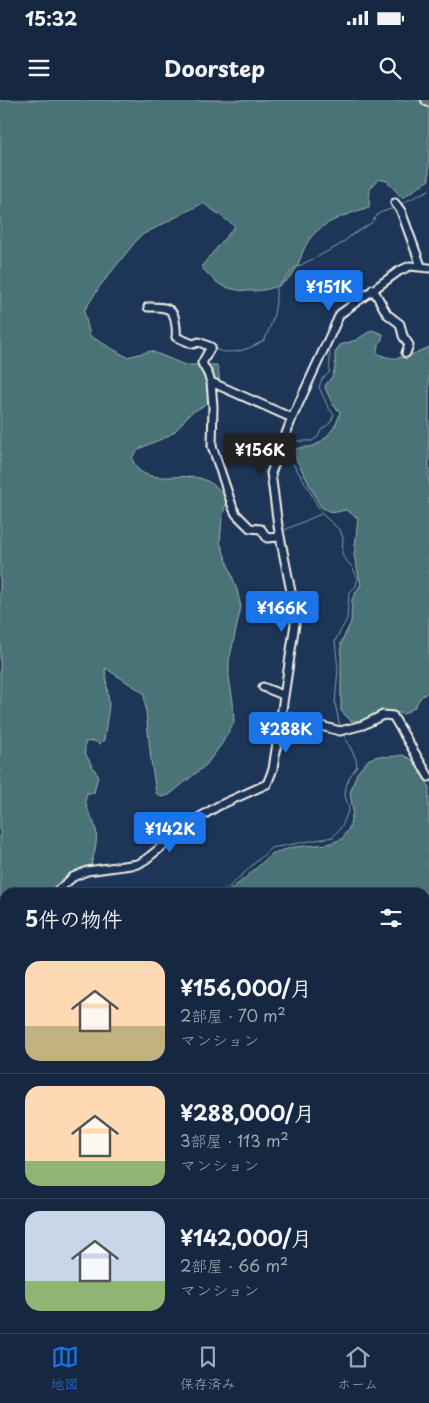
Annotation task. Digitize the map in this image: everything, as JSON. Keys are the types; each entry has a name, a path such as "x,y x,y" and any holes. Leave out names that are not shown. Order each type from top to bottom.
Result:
{"street":[{"path":"61,888 73,877 87,871 138,864 195,820 218,806 267,784 273,769 296,617 280,537 271,473 292,418 340,314 399,271 410,266 425,267 401,211 395,203"},
{"path":"374,291 387,314 400,324 403,336 409,345 406,353"},
{"path":"148,306 171,310 177,327 176,337 193,344 199,342 211,347 202,364 208,374 213,406 212,446 236,514 250,528 261,529 267,538 280,537"},
{"path":"210,382 292,418"},
{"path":"263,687 283,695"},
{"path":"280,715 342,731 363,725 383,715 393,716 429,776"},
{"path":"255,727 278,732"}],"green space":[{"path":"0,100 429,100 429,180 402,198 387,181 378,179 370,189 369,207 336,219 314,233 306,244 293,273 284,283 276,287 257,291 238,290 221,285 208,274 201,267 235,226 203,203 140,236 100,286 84,311 90,336 127,357 151,351 185,365 217,365 219,378 217,390 206,404 191,413 172,434 143,447 132,458 136,467 143,473 161,477 203,479 210,482 225,495 226,504 222,518 220,542 241,607 229,661 234,723 206,765 169,795 162,797 156,793 144,693 105,668 109,705 104,740 100,744 94,741 85,742 85,753 98,776 94,793 87,793 86,798 87,807 96,830 95,848 91,865 80,870 54,888 0,888"},
{"path":"372,330 383,334 377,353 384,356 391,358 403,357 429,347 429,691 420,698 415,707 404,714 382,710 365,720 351,721 341,711 341,643 351,622 352,599 361,584 354,556 358,518 346,510 332,513 321,507 294,455 294,450 318,444 334,427 340,412 333,405 325,388 335,368 335,353 340,345 356,340"},
{"path":"403,755 412,760 429,786 429,888 233,888 273,853 294,847 328,844 342,839 349,828 353,811 350,793 357,773 369,759 379,756"}],"waterway":[{"path":"401,204 429,190"},
{"path":"214,349 227,352 240,351 264,340 274,315 276,289 293,269 338,246 370,224 379,213 394,208"},
{"path":"412,270 429,272"},
{"path":"337,328 345,314"},
{"path":"285,444 289,441 312,441 330,423 334,415 328,407 319,387 322,379 329,373 332,339"},
{"path":"216,411 216,422"},
{"path":"284,450 306,484 322,514 340,530 343,538 342,555 358,578 356,586 349,593 347,619 335,641 338,669 335,703 340,727"},
{"path":"282,531 321,514"},
{"path":"250,524 262,526"},
{"path":"227,888 271,848 333,837 342,826 349,809 345,795 346,787 349,778 357,766 356,759 343,733"}]}
